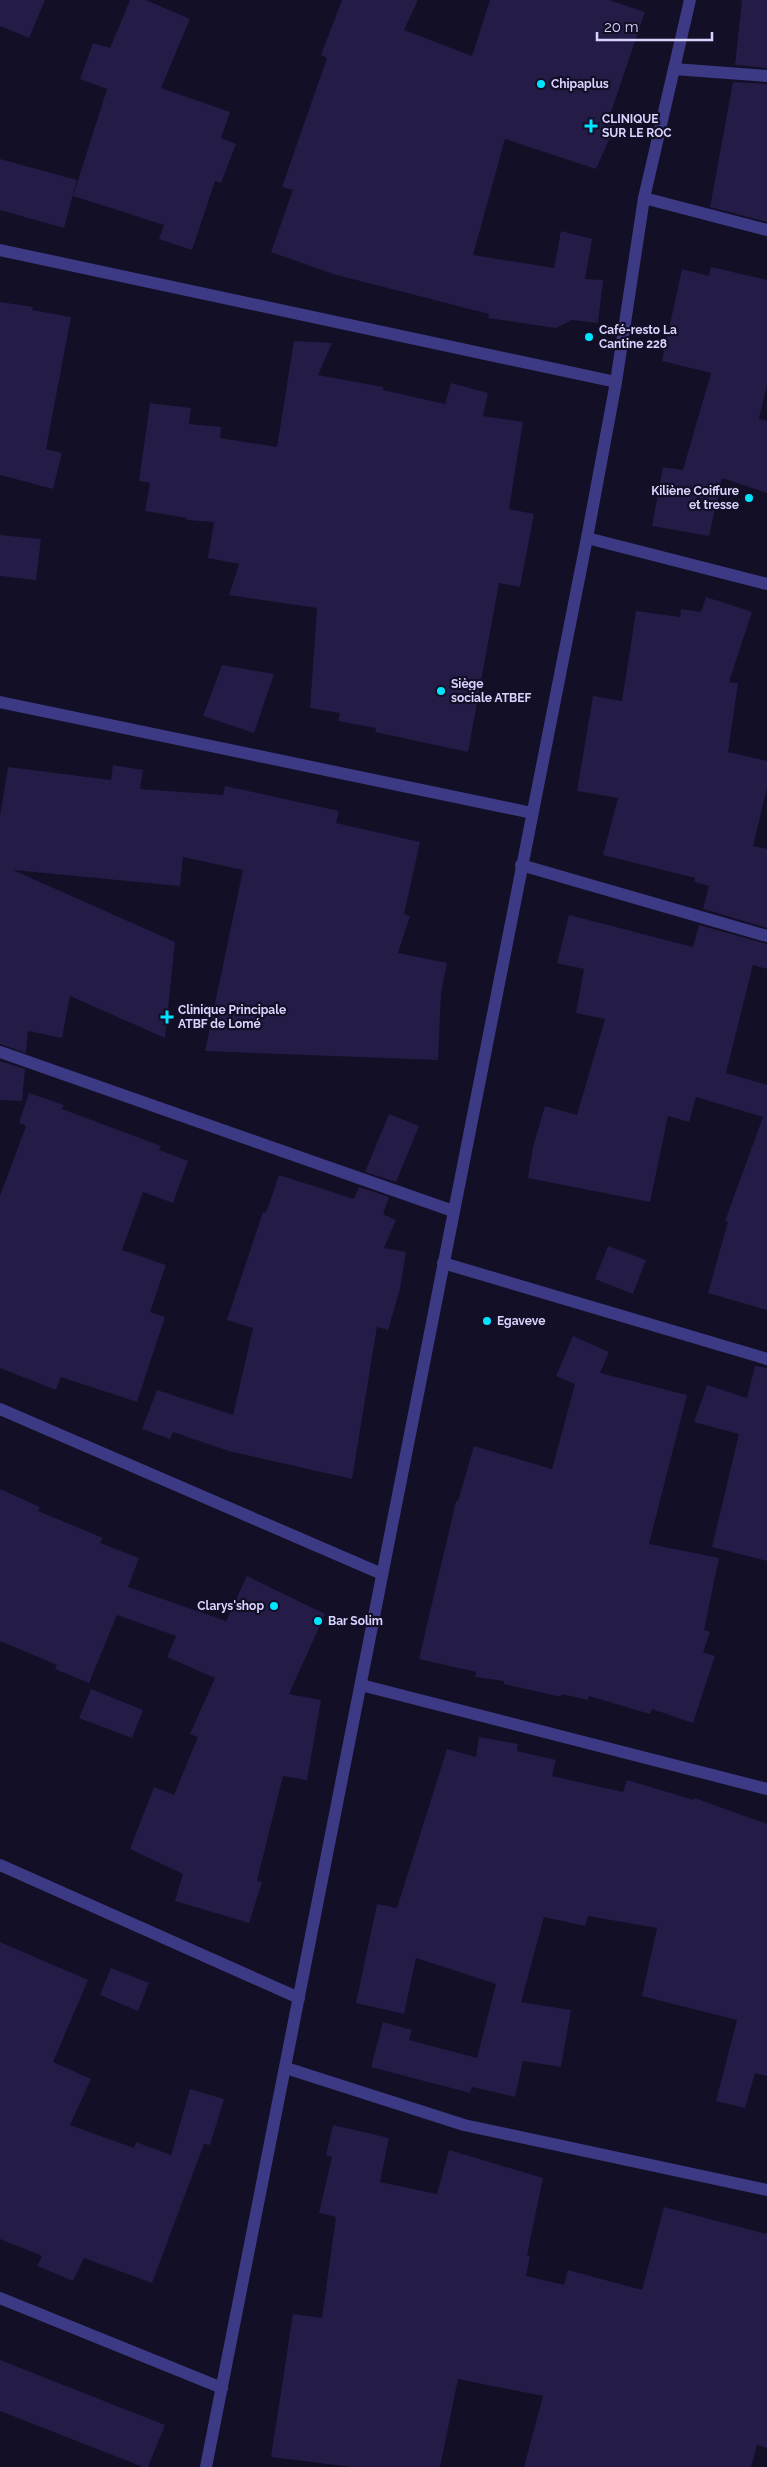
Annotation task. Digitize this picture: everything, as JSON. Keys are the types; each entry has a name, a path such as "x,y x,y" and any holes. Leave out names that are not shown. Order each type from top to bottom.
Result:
{"street":[{"path":"206,2467 587,538 616,382 644,198 690,0"},
{"path":"674,69 767,76"},
{"path":"644,198 767,230"},
{"path":"0,250 616,382"},
{"path":"587,538 767,584"},
{"path":"0,702 532,813"},
{"path":"521,865 767,936"},
{"path":"0,1052 453,1210"},
{"path":"443,1263 767,1359"},
{"path":"0,1409 382,1574"},
{"path":"361,1685 767,1789"},
{"path":"0,1866 299,1998"},
{"path":"286,2068 464,2124 767,2190"},
{"path":"0,2298 222,2388"}],"building":[{"path":"0,0 45,0 29,38 0,26"},
{"path":"130,0 146,0 190,19 161,88 230,112 221,138 236,144 221,183 215,181 192,250 159,239 164,225 73,196 107,89 80,79 93,43 110,48"},
{"path":"342,0 418,0 404,30 472,56 490,0 609,0 645,12 609,118 617,122 596,169 505,139 473,255 554,268 561,231 592,239 585,279 603,280 598,323 572,320 556,328 488,318 489,314 333,274 271,252 293,190 282,187 327,58 321,55"},
{"path":"742,0 767,0 767,68 735,65"},
{"path":"733,82 767,84 767,222 710,207"},
{"path":"0,159 77,180 64,228 0,210"},
{"path":"711,267 767,280 767,385 759,419 767,421 767,493 722,478 709,536 652,526 663,467 683,470 711,373 662,361 682,269 709,276"},
{"path":"0,302 33,307 32,310 71,317 46,449 62,453 53,489 0,475"},
{"path":"294,341 332,343 318,375 383,387 383,390 445,404 451,383 488,393 483,416 523,422 509,509 534,514 520,587 499,583 468,752 375,732 376,728 338,721 340,713 310,708 317,608 229,595 239,564 208,558 214,522 187,520 187,518 145,511 150,483 139,481 150,403 191,408 189,424 221,427 220,438 277,447"},
{"path":"0,535 41,539 36,580 0,576"},
{"path":"706,597 752,612 729,682 738,683 728,752 767,761 767,788 753,846 767,849 767,928 703,909 709,886 694,882 695,878 603,855 618,798 577,791 593,696 622,701 636,611 680,617 681,609 701,612"},
{"path":"222,665 274,674 254,733 203,716"},
{"path":"113,765 143,770 140,789 223,795 225,786 339,811 336,823 420,842 404,914 410,916 398,953 447,963 441,993 438,1060 205,1051 243,870 183,857 180,886 13,870 175,942 165,1038 70,996 62,1038 28,1031 26,1053 0,1044 0,816 8,767 111,780"},
{"path":"569,915 693,947 699,925 767,944 767,969 753,965 726,1073 767,1085 767,1310 708,1293 728,1222 725,1221 763,1117 696,1097 689,1122 668,1116 650,1202 528,1178 533,1147 545,1106 577,1115 605,1019 576,1013 584,969 557,963"},
{"path":"0,1061 25,1069 22,1101 0,1100"},
{"path":"29,1093 64,1105 62,1109 161,1146 159,1150 188,1161 173,1203 143,1192 122,1250 166,1265 150,1312 165,1317 137,1402 61,1377 56,1390 0,1368 0,1196 26,1126 19,1123"},
{"path":"389,1114 419,1126 396,1182 365,1172"},
{"path":"279,1175 354,1199 359,1187 389,1197 383,1214 396,1220 384,1248 406,1252 400,1289 388,1330 377,1327 352,1479 229,1451 173,1432 170,1439 142,1429 157,1390 233,1415 253,1328 227,1320 263,1212 266,1213"},
{"path":"608,1246 646,1260 633,1294 595,1279"},
{"path":"573,1336 609,1352 600,1373 687,1395 649,1544 719,1558 704,1630 710,1632 703,1652 715,1656 693,1723 652,1709 650,1714 589,1696 588,1700 562,1694 561,1697 504,1684 504,1681 475,1677 476,1672 419,1659 456,1501 458,1501 474,1446 552,1469 575,1384 556,1376"},
{"path":"755,1366 767,1368 767,1561 712,1547 739,1434 694,1422 707,1385 747,1398"},
{"path":"0,1489 40,1507 38,1511 103,1538 100,1543 139,1558 128,1587 226,1621 247,1576 325,1614 289,1694 321,1700 307,1780 283,1776 257,1881 262,1882 249,1923 175,1901 183,1874 130,1849 154,1787 174,1795 198,1737 190,1734 215,1678 167,1657 176,1636 117,1615 89,1683 55,1669 57,1665 0,1641"},
{"path":"91,1689 143,1710 132,1738 79,1718"},
{"path":"479,1737 518,1744 517,1751 556,1760 552,1776 623,1792 627,1780 694,1800 695,1798 767,1824 767,2076 755,2073 745,2108 716,2101 737,2020 642,1996 657,1928 588,1916 585,1926 544,1917 521,2002 571,2010 561,2067 523,2061 515,2097 472,2087 470,2093 371,2067 383,2022 412,2030 409,2040 477,2058 496,1984 416,1958 404,2014 356,2003 377,1904 397,1908 447,1749 476,1757"},
{"path":"0,1942 88,1980 53,2062 91,2079 70,2125 134,2148 136,2142 171,2155 190,2089 224,2099 210,2145 204,2144 152,2283 84,2258 73,2281 37,2266 42,2256 0,2239"},
{"path":"111,1968 149,1983 138,2011 100,1995"},
{"path":"333,2125 389,2138 380,2182 437,2194 449,2150 543,2178 527,2255 530,2256 526,2276 564,2285 568,2270 642,2290 664,2207 767,2234 767,2448 757,2445 751,2467 524,2467 543,2396 458,2379 440,2467 352,2467 271,2457 293,2314 322,2318 336,2217 319,2213 332,2157 326,2155"},
{"path":"0,2360 165,2425 148,2467 143,2467 0,2411"}],"place":[{"name":"Chipaplus","path":"541,84"},
{"name":"CLINIQUE SUR LE ROC","path":"591,126"},
{"name":"Café-resto La Cantine 228","path":"589,337"},
{"name":"Kiliène Coiffure et tresse","path":"749,498"},
{"name":"Siège sociale ATBEF","path":"441,691"},
{"name":"Clinique Principale ATBF de Lomé","path":"167,1017"},
{"name":"Egaveve","path":"487,1321"},
{"name":"Clarys'shop","path":"274,1606"},
{"name":"Bar Solim","path":"318,1621"}]}
